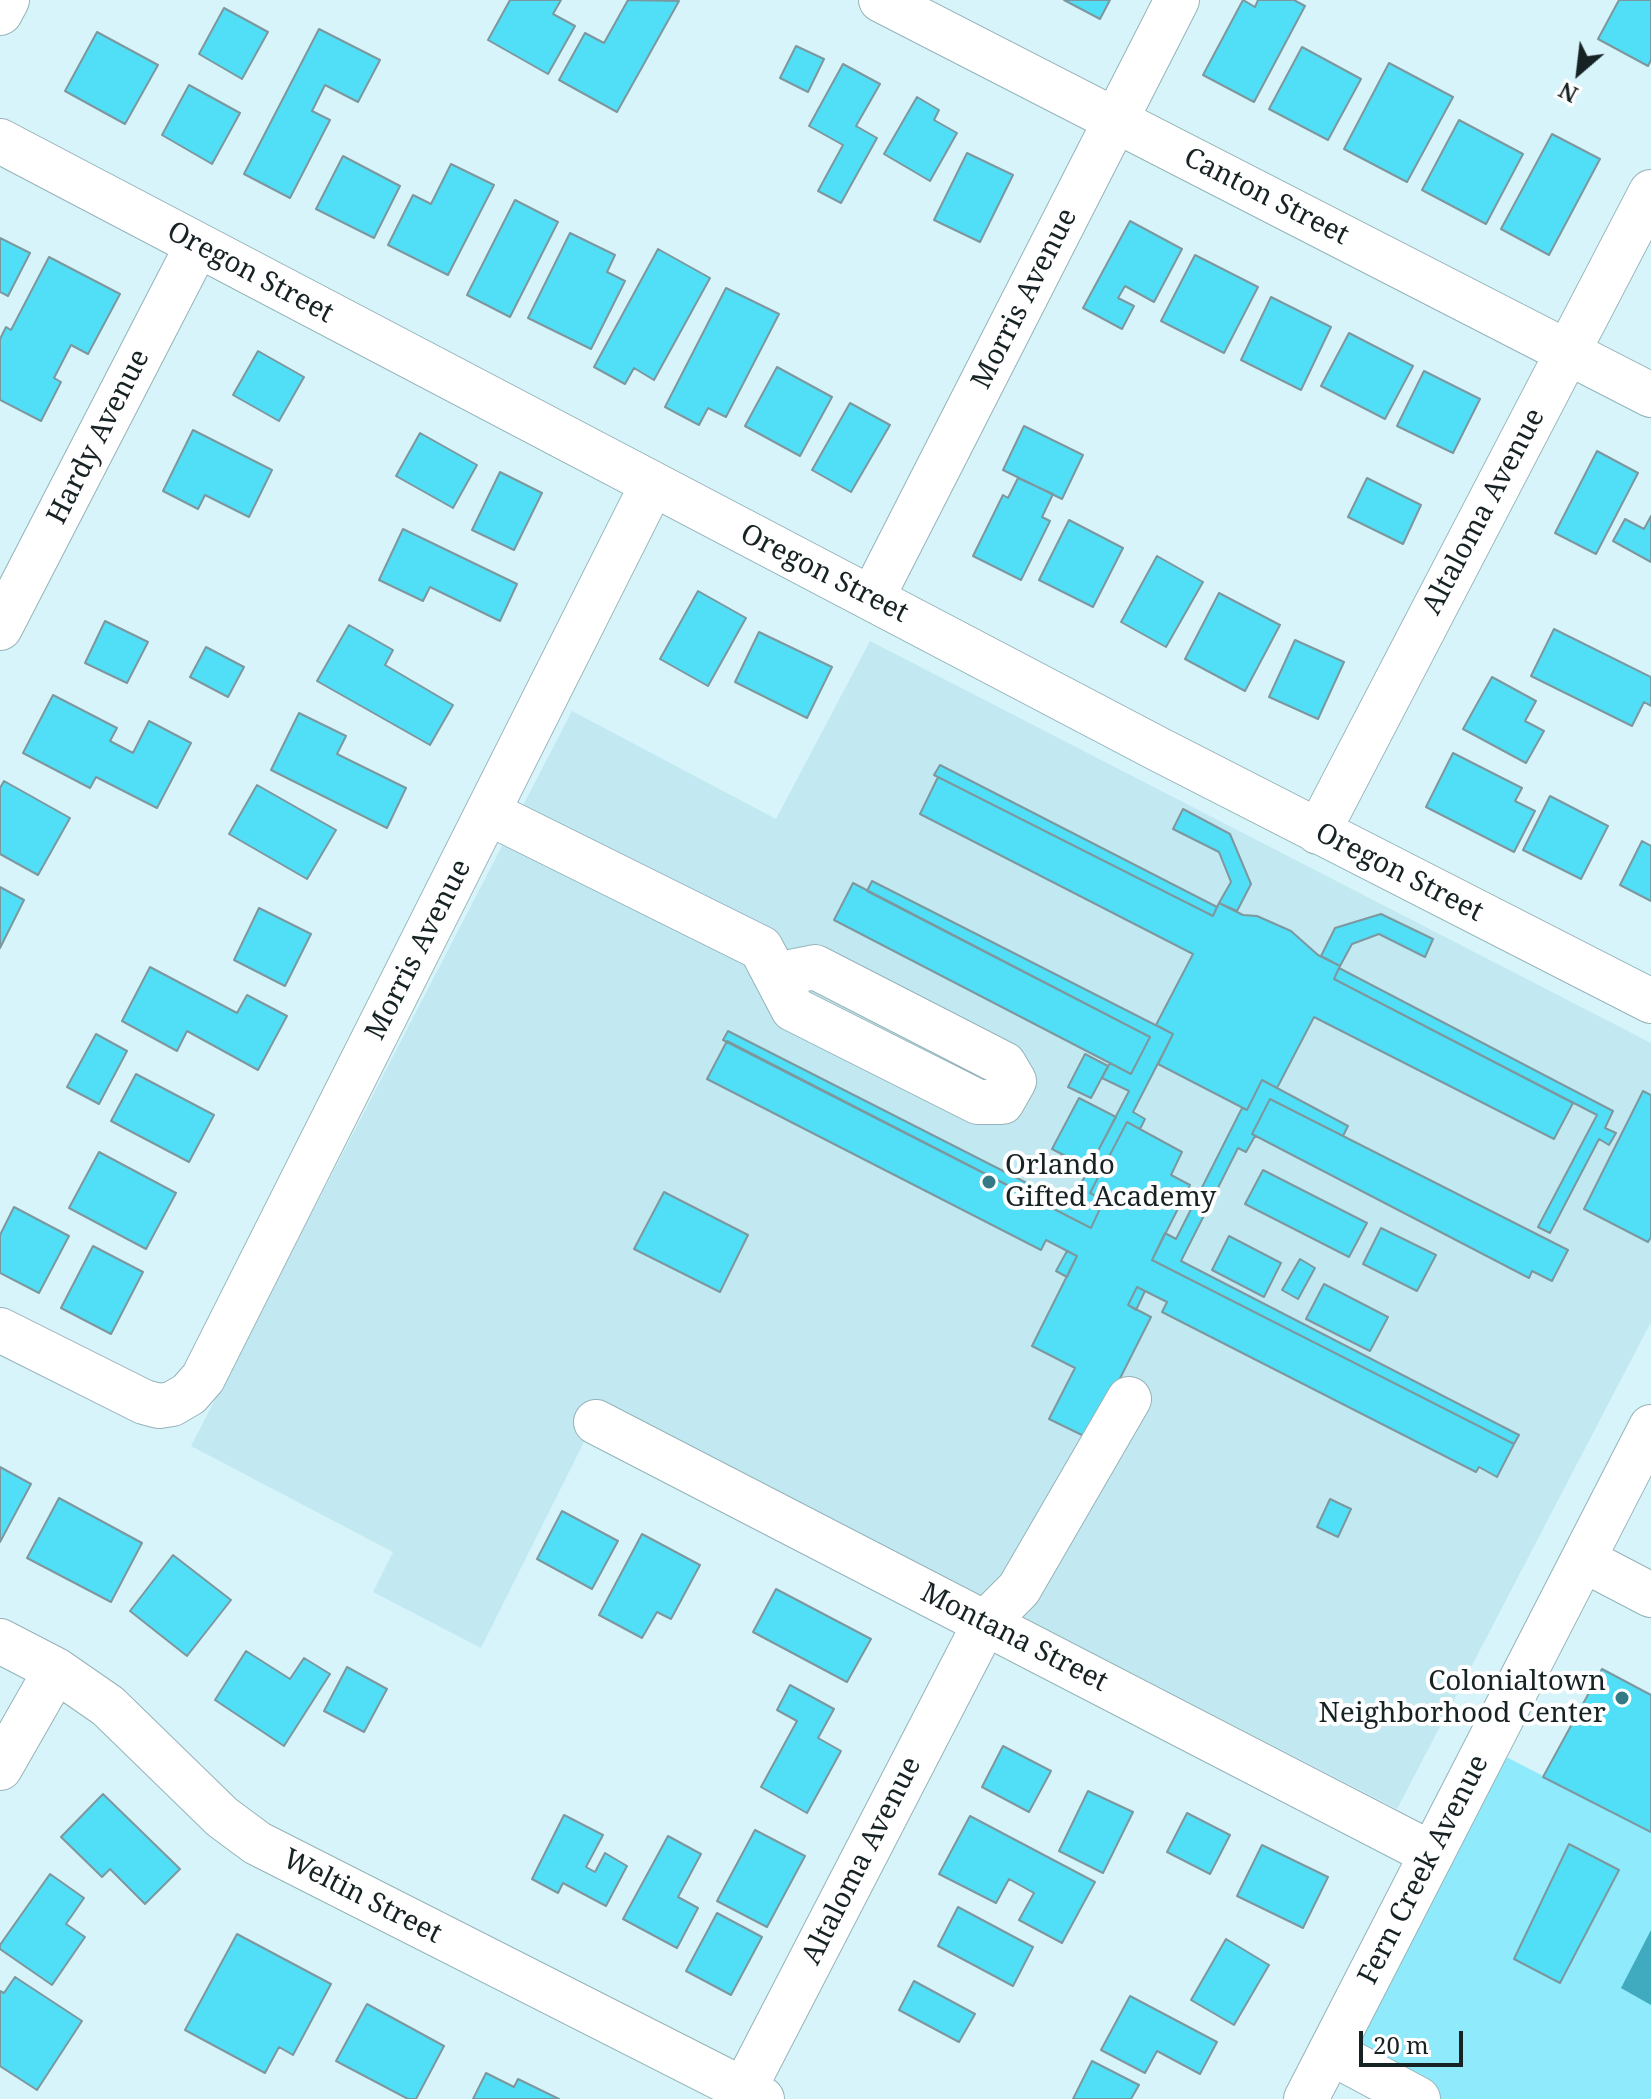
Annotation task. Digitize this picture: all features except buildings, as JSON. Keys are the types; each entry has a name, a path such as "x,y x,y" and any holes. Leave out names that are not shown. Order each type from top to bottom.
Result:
{"street":[{"path":"0,13 7,0"},
{"name":"Canton Street","path":"881,0 1651,395"},
{"name":"Morris Avenue","path":"872,598 1177,0"},
{"name":"Oregon Street","path":"0,141 1318,832 1651,1001"},
{"name":"Altaloma Avenue","path":"1318,832 1651,192"},
{"name":"Hardy Avenue","path":"0,628 197,246"},
{"name":"Morris Avenue","path":"0,1330 144,1402 159,1406 172,1404 189,1394 203,1378 652,485"},
{"path":"489,813 761,948 775,975 793,1009 978,1102 1002,1102 1014,1081 1004,1064 815,967 775,975"},
{"name":"Altaloma Avenue","path":"748,2096 985,1623 1019,1589 1129,1399"},
{"name":"Montana Street","path":"596,1422 1432,1854"},
{"name":"Fern Creek Avenue","path":"1306,2099 1651,1427"},
{"path":"1584,1560 1651,1595"},
{"name":"Weltin Street","path":"0,1641 56,1670 108,1706 222,1817 257,1843 748,2096"},
{"path":"0,1768 56,1670"},
{"path":"1330,2052 1418,2099"}],"shaded area":[{"name":"Orlando Gifted Academy","path":"870,641 1651,1043 1651,1322 1397,1809 604,1402 481,1648 373,1592 393,1552 191,1446 572,711 776,819"},
{"path":"1487,1747 1651,1832 1651,2099 1418,2099 1331,2052"},
{"path":"1651,1930 1651,2005 1621,1988"}],"place":[{"name":"Orlando Gifted Academy","path":"989,1182"},
{"name":"Colonialtown Neighborhood Center","path":"1622,1698"}]}
